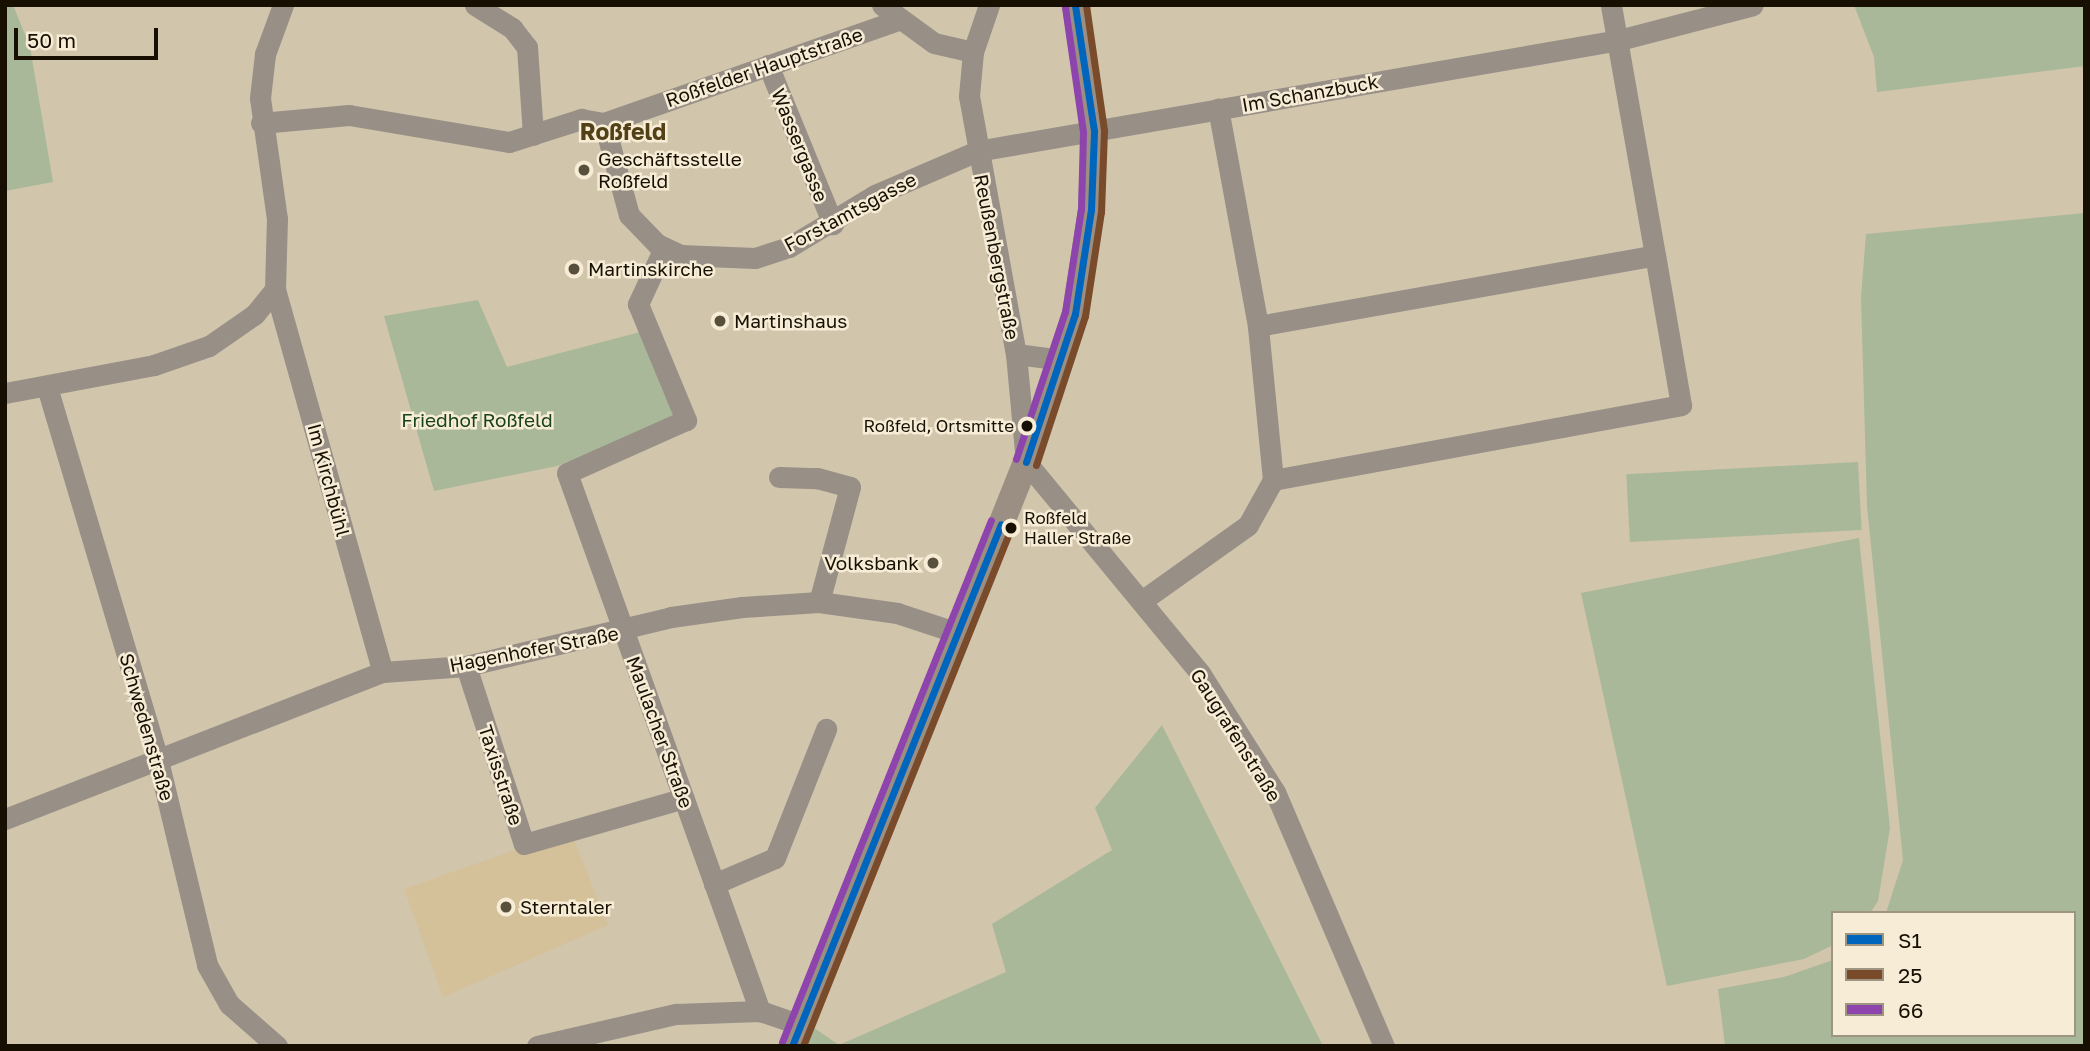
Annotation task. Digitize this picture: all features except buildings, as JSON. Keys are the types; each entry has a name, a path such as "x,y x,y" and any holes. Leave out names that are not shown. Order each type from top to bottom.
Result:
{"main road":[{"path":"796,1035 1026,462 1062,360 1075,314 1091,210 1094,131 1075,5"}],"street":[{"path":"5,394 154,365 209,346 255,314 275,289 276,219 261,123 265,54 284,5"},
{"path":"475,5 512,28 527,47 533,135"},
{"path":"881,5 898,20 934,43 973,52"},
{"name":"Reußenbergstraße","path":"989,5 973,52 969,96 1016,354 1026,462"},
{"path":"1143,600 1248,525 1273,480 1681,405 1611,5"},
{"name":"Im Schanzbuck","path":"1273,480 1258,326 1218,109 1619,40 1754,5"},
{"name":"Roßfelder Hauptstraße","path":"261,123 349,115 509,142 581,119 604,122 898,20"},
{"name":"Wassergasse","path":"768,65 833,224"},
{"name":"Forstamtsgasse","path":"664,248 712,259 755,258 833,224 875,195 977,151 1218,109"},
{"path":"604,122 629,215 664,248"},
{"name":"Maulacher Straße","path":"664,248 638,304 686,420 567,473 760,1012"},
{"path":"1258,326 1655,255"},
{"name":"Im Kirchbühl","path":"275,289 383,672"},
{"path":"1016,354 1062,360"},
{"name":"Schwedenstraße","path":"47,387 157,756 208,965 229,1004 277,1046"},
{"name":"Gaugrafenstraße","path":"1026,462 1143,600 1200,673 1275,792 1384,1046"},
{"path":"779,477 817,478 850,488 819,602"},
{"name":"Hagenhofer Straße","path":"5,819 157,756 383,672 466,666 625,631 671,617 819,602 897,613 958,634"},
{"name":"Taxisstraße","path":"466,666 524,844 684,798"},
{"path":"714,884 775,858 826,729"},
{"path":"537,1046 676,1014 760,1012 796,1035"}],"shaded area":[{"name":"Sterntaler","path":"573,837 608,925 443,997 404,889 515,850"}],"green space":[{"path":"5,5 13,5 30,47 53,182 5,191"},
{"path":"1854,5 2085,5 2085,66 1877,92 1874,57"},
{"path":"2085,213 2085,1046 1725,1046 1718,989 1784,977 1831,961 1831,1037 2076,1037 2076,911 1887,911 1903,860 1867,506 1861,297 1866,234"},
{"name":"Friedhof Roßfeld","path":"478,300 507,367 644,331 678,417 557,466 434,491 384,316"},
{"path":"1858,462 1862,530 1630,542 1626,474"},
{"path":"1859,538 1890,828 1878,901 1871,911 1831,911 1831,946 1804,959 1667,986 1581,593"},
{"path":"1162,725 1323,1046 807,1046 814,1028 839,1045 1006,972 992,924 1112,850 1095,808"}],"transit line":[{"name":"S1","path":"1026,462 1075,314 1091,210 1094,131 1075,5"},
{"name":"25","path":"1036,465 1085,316 1101,212 1104,130 1086,5"},
{"name":"66","path":"1016,459 1065,312 1081,209 1083,132 1065,7"},
{"name":"66","path":"782,1042 991,520"},
{"name":"S1","path":"792,1046 1001,524"},
{"name":"25","path":"803,1046 1011,528"}],"place":[{"name":"Geschäftsstelle Roßfeld","path":"584,170"},
{"name":"Martinskirche","path":"574,269"},
{"name":"Martinshaus","path":"720,321"},
{"name":"Roßfeld, Ortsmitte","path":"1027,426"},
{"name":"Roßfeld Haller Straße","path":"1011,528"},
{"name":"Volksbank","path":"933,563"},
{"name":"Sterntaler","path":"506,907"}],"district":[{"name":"Roßfeld","path":"623,131"}]}
